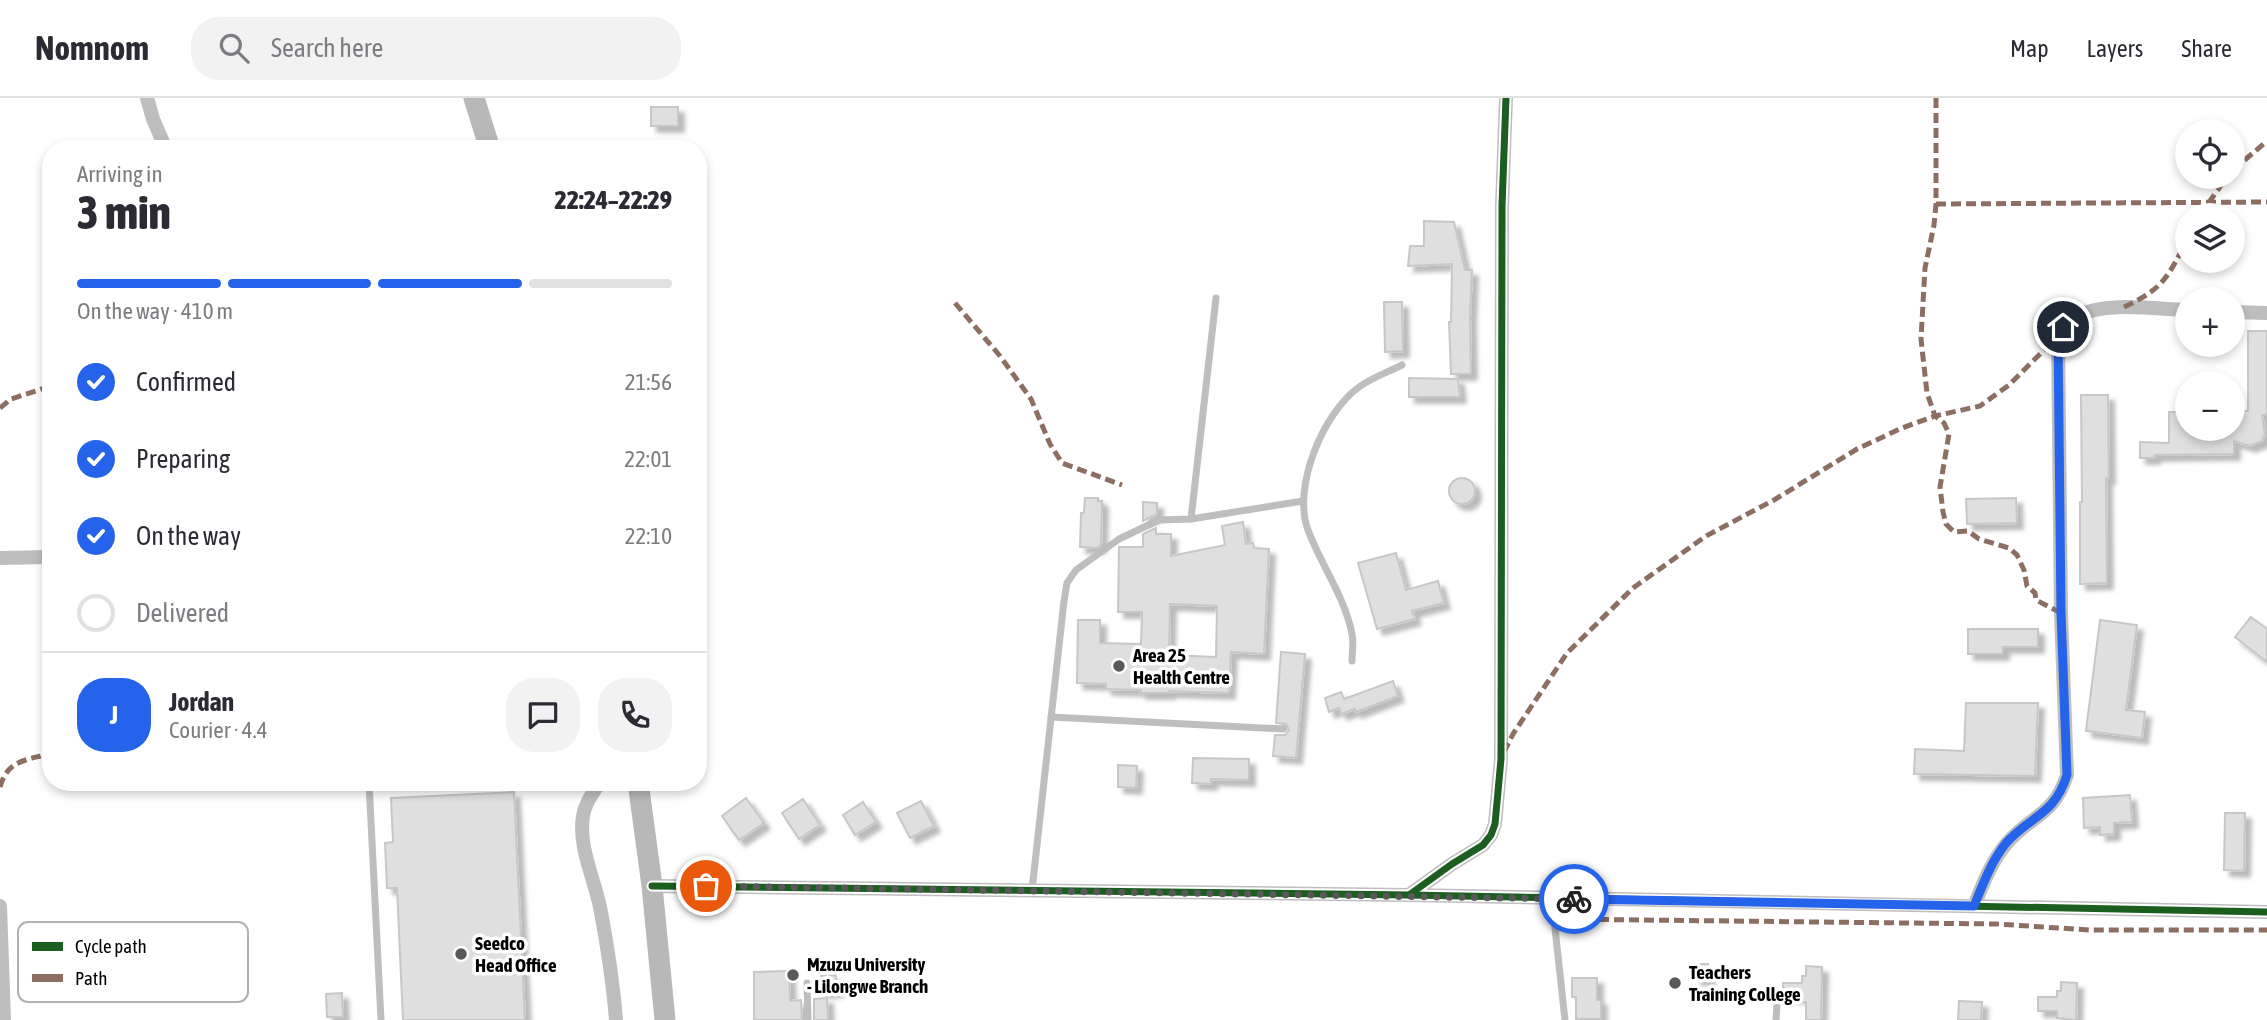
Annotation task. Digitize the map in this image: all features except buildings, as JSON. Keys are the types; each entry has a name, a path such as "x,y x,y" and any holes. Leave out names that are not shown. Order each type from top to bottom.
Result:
{"main road":[{"path":"474,98 487,140"},
{"path":"639,791 665,1020"}],"street":[{"path":"146,98 162,140"},
{"path":"1409,895 1483,845 1490,835 1497,813 1501,759 1502,206 1506,98"},
{"path":"1974,906 1996,857 2007,842 2055,803 2067,775 2061,613 2058,335 2074,317 2097,310 2124,307 2175,309"},
{"path":"2245,312 2267,313"},
{"path":"0,558 42,557"},
{"path":"594,791 583,814 582,829 612,971 617,1020"},
{"path":"652,886 1409,895 2267,912"},
{"path":"0,906 4,1020"}],"lane":[{"path":"1191,519 1216,298"},
{"path":"1352,660 1353,636 1307,528 1303,501 1312,455 1331,414 1359,387 1402,365"},
{"path":"1032,890 1064,601 1067,583 1076,570 1119,538 1159,520 1191,519 1303,501"},
{"path":"1051,717 1283,729"},
{"path":"369,791 382,1020"},
{"path":"1553,898 1565,1020"},
{"path":"807,982 808,1020"},
{"path":"1776,1020 1777,1004"}],"marked path":[{"path":"1936,98 1936,204 1925,268 1921,339 1927,393 1935,416 1944,423 1949,434 1940,487 1943,512 1946,524 1954,532 1968,531 1979,539 2009,548 2017,555 2027,586 2035,593 2036,600 2061,613"},
{"path":"2245,160 2267,141"},
{"path":"2209,203 2218,189"},
{"path":"1936,204 2267,202"},
{"path":"2124,307 2157,287 2175,263"},
{"path":"955,303 1000,356 1031,399 1050,444 1062,463 1122,485"},
{"path":"1504,752 1567,653 1633,588 1706,536 1774,500 1857,449 1935,416 1980,406 2009,385 2058,336"},
{"path":"0,408 11,399 42,389"},
{"path":"0,787 3,778 13,766 42,756"},
{"path":"1554,919 1997,924 2089,930 2267,930"}],"cycle path":[{"path":"1409,895 1483,845 1495,824 1501,759 1502,206 1506,98"},
{"path":"652,886 1409,895 2267,912"}],"way so far":[{"path":"706,886 1574,899"}],"place":[{"name":"Area 25 Health Centre","path":"1119,666"},
{"name":"Seedco Head Office","path":"461,954"},
{"name":"Mzuzu University - Lilongwe Branch","path":"793,975"},
{"name":"Teachers Training College","path":"1675,983"}],"route":[{"path":"1574,899 1974,906 1991,865 1999,853 2007,842 2055,803 2067,775 2061,613 2058,335 2063,327"}]}
